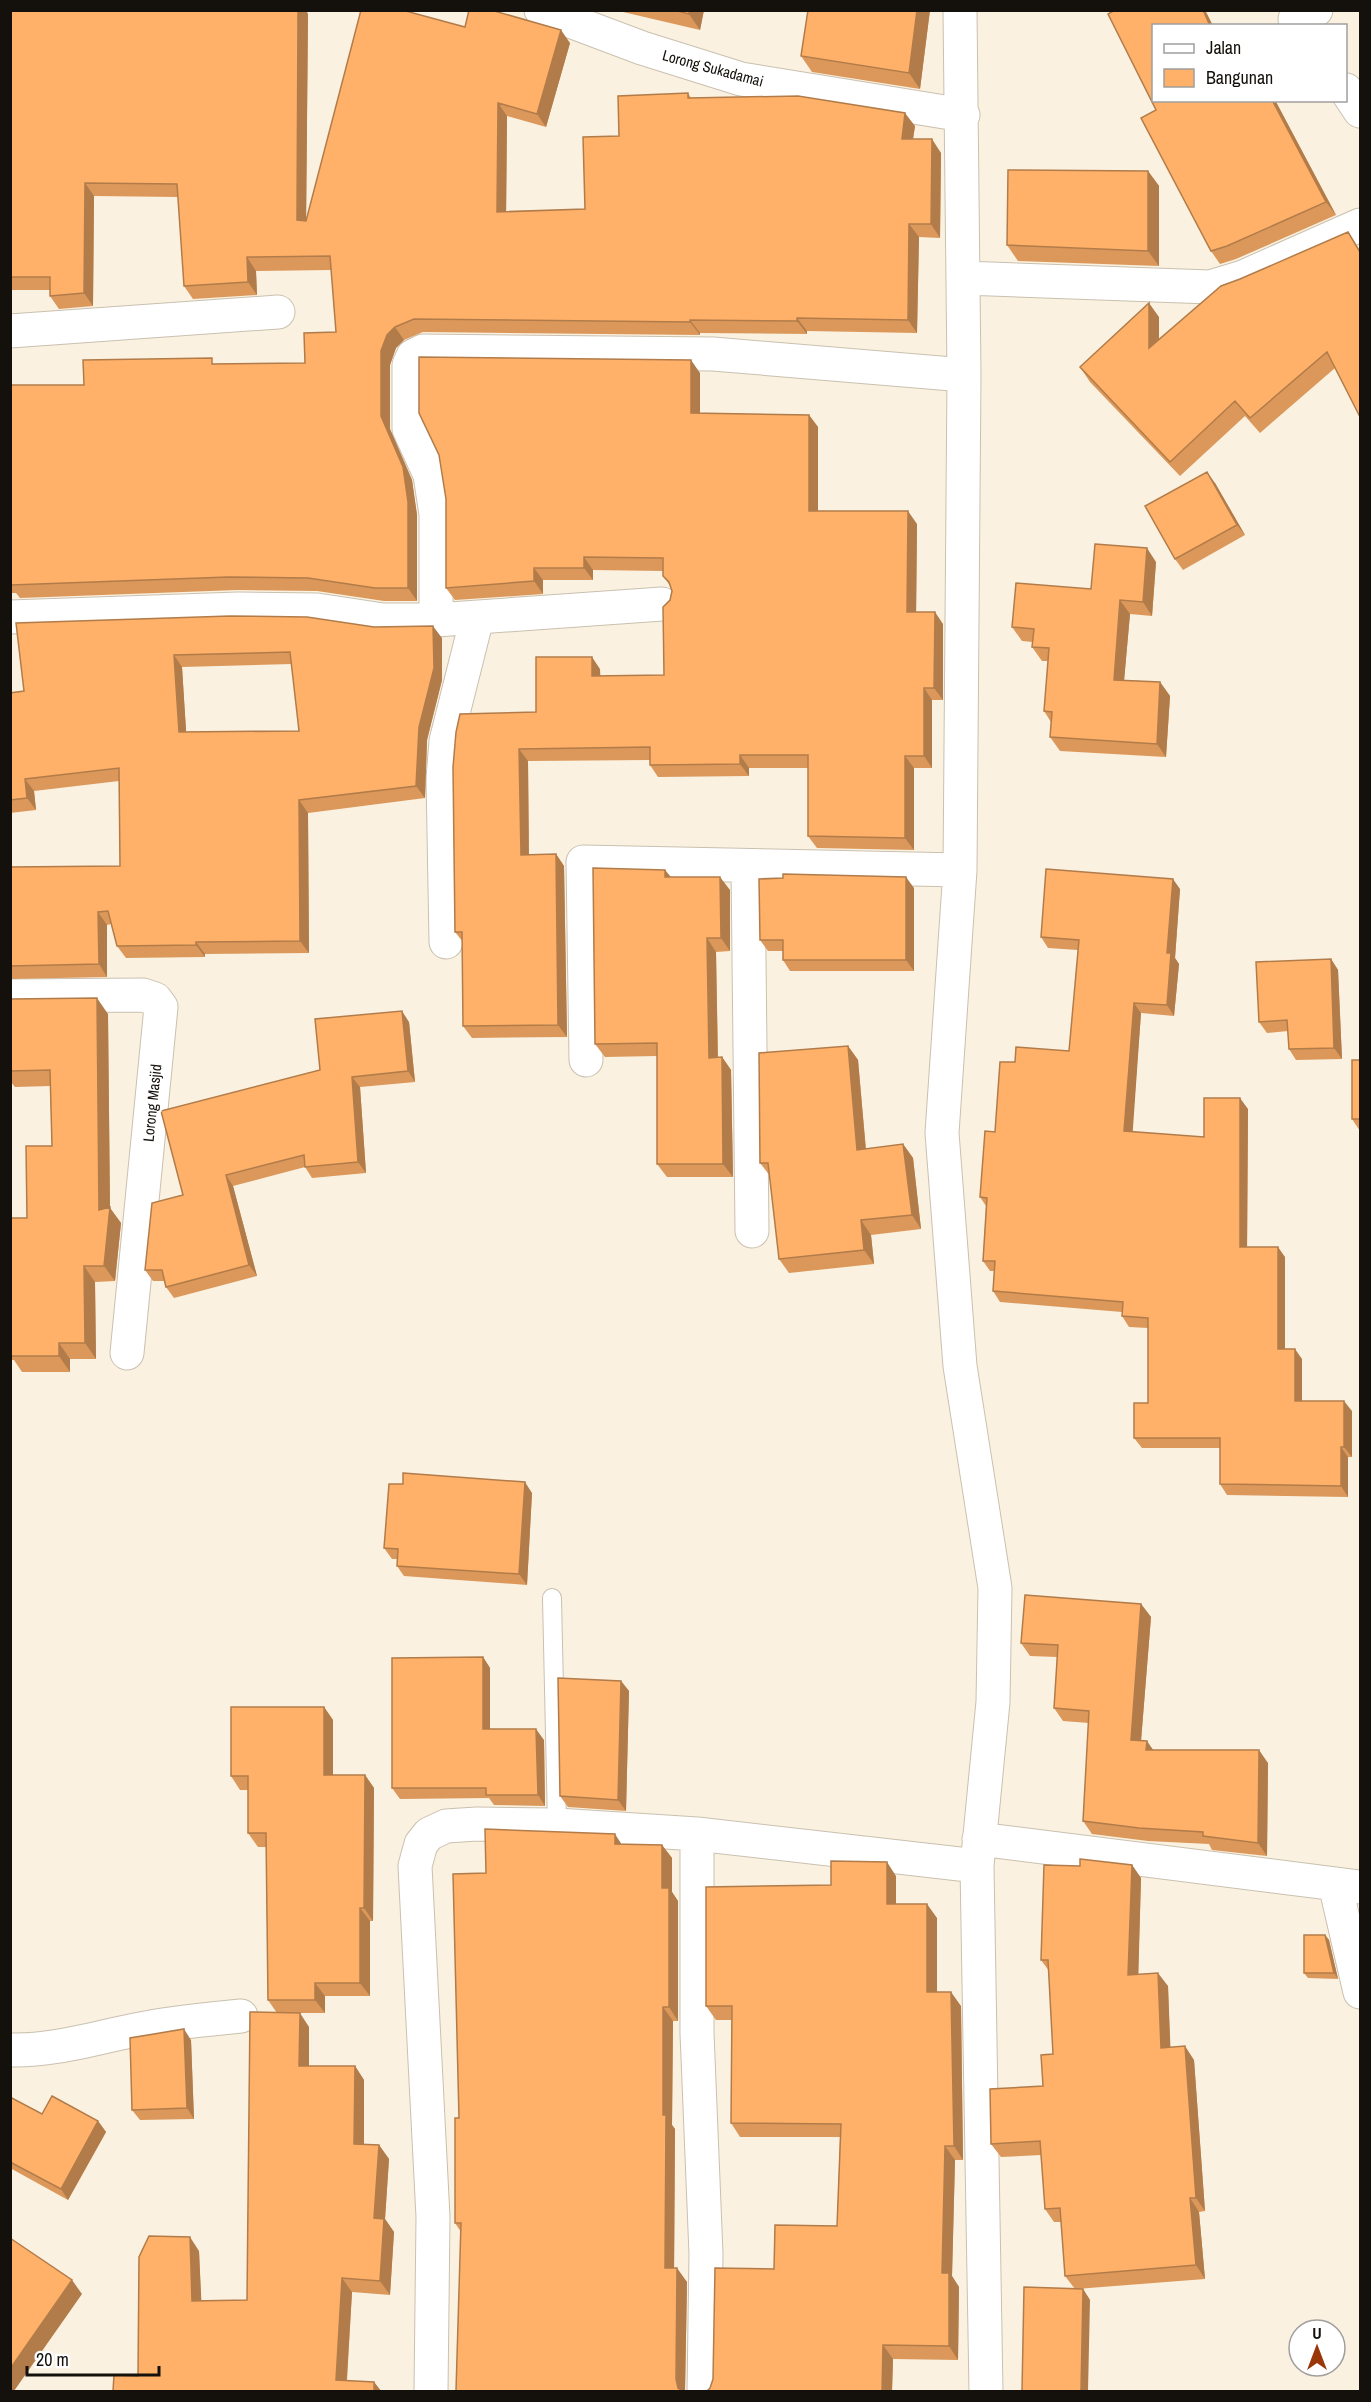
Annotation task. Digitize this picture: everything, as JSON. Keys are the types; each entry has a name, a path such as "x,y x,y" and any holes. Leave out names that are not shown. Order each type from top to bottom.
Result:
{"street":[{"name":"Lorong Sukadamai","path":"541,10 642,48 741,79 963,115"},
{"path":"960,10 964,278 960,870 942,1133 960,1366 995,1588 993,1702 978,1852 986,2391"},
{"path":"1347,92 1360,111"},
{"path":"964,278 1210,287 1243,277 1360,225"},
{"path":"10,331 278,312"},
{"path":"436,620 436,513 430,476 409,429 409,365 413,356 423,351 713,354 964,375"},
{"path":"10,617 317,610 383,620 436,620 662,604"},
{"path":"446,942 443,778 446,741 477,618"},
{"path":"586,1060 583,862 960,870"},
{"path":"748,866 752,1231"},
{"name":"Lorong Masjid","path":"10,996 144,995 155,999 161,1007 127,1353"},
{"path":"431,2391 433,2217 415,1866 421,1844 429,1834 446,1826 557,1825 978,1852 1348,1886 1360,1992"},
{"path":"698,1834 698,2033 706,2254 704,2391"},
{"path":"10,2050 35,2050 83,2043 144,2028 242,2016"}],"lane":[{"path":"552,1598 557,1825"}],"building":[{"path":"10,10 298,10 297,220 306,221 361,10 402,10 465,27 469,10 491,10 561,30 537,114 498,103 497,212 585,209 583,137 619,136 618,96 688,93 688,98 798,96 905,113 902,139 932,139 931,224 909,224 908,320 797,318 797,321 690,320 690,322 414,319 395,327 387,335 381,351 381,416 403,467 408,502 408,588 375,588 308,578 228,577 11,585 10,385 84,385 83,360 212,358 212,364 305,363 304,333 336,332 330,256 247,257 248,282 184,286 177,184 85,183 84,293 50,296 50,277 10,277"},
{"path":"674,10 689,10 689,14"},
{"path":"808,10 917,10 909,73 801,56"},
{"path":"1115,10 1203,10 1209,24 1152,24 1152,102 1108,14"},
{"path":"1152,102 1273,102 1326,202 1211,251 1141,118 1156,110"},
{"path":"1008,170 1148,171 1148,251 1007,245"},
{"path":"1348,232 1360,252 1360,417 1327,352 1250,418 1235,401 1170,462 1080,367 1149,303 1149,348 1221,286"},
{"path":"419,357 691,360 691,413 809,415 809,511 908,511 907,612 935,612 934,688 924,688 924,756 905,756 905,838 808,836 808,755 740,755 740,764 650,765 650,747 519,749 521,855 556,854 558,1025 463,1026 462,932 455,932 453,767 460,714 536,712 536,657 592,657 592,676 664,675 663,607 670,600 672,591 669,582 663,576 663,558 584,557 584,568 534,568 534,581 446,588 446,499 439,455 419,413"},
{"path":"1207,472 1237,525 1175,559 1145,506"},
{"path":"1095,544 1147,548 1143,602 1120,600 1114,680 1160,682 1157,744 1050,737 1052,712 1044,711 1049,648 1032,647 1034,629 1012,627 1016,583 1091,589"},
{"path":"230,616 307,617 374,627 433,626 434,668 419,727 416,786 299,800 300,941 196,942 196,945 117,946 108,911 98,912 99,964 10,966 10,867 120,866 119,768 25,779 27,798 10,800 10,693 24,691 16,623","holes":["290,652 299,731 179,732 174,655"]},
{"path":"593,868 665,870 665,877 720,877 721,938 707,938 709,1058 722,1057 723,1164 657,1164 657,1043 595,1044"},
{"path":"1046,869 1173,879 1167,953 1171,953 1167,1005 1134,1003 1124,1131 1204,1137 1204,1098 1240,1098 1240,1247 1278,1247 1278,1349 1295,1349 1295,1401 1344,1401 1341,1486 1220,1484 1220,1438 1134,1438 1134,1403 1148,1403 1148,1318 1122,1316 1123,1302 993,1291 995,1261 983,1261 987,1198 980,1197 985,1131 995,1132 1000,1062 1015,1062 1016,1047 1069,1051 1079,940 1041,937"},
{"path":"783,874 906,877 906,960 783,960 783,940 760,940 759,879 783,878"},
{"path":"1331,959 1334,1048 1289,1049 1287,1020 1259,1022 1256,962"},
{"path":"97,998 99,1210 110,1207 104,1266 84,1266 85,1343 59,1343 59,1356 11,1356 10,1218 27,1218 26,1146 52,1146 50,1070 10,1071 10,999"},
{"path":"402,1011 408,1071 352,1077 358,1162 305,1167 304,1155 226,1175 249,1265 166,1287 162,1270 145,1270 152,1203 183,1195 161,1111 320,1070 315,1019"},
{"path":"848,1046 857,1150 903,1144 912,1215 861,1220 864,1250 779,1259 768,1163 760,1163 759,1053"},
{"path":"1352,1060 1360,1060 1360,1119 1352,1119"},
{"path":"403,1473 525,1482 519,1574 397,1566 398,1549 384,1548 389,1484 403,1484"},
{"path":"1025,1595 1141,1604 1131,1740 1147,1741 1146,1750 1259,1750 1258,1843 1203,1836 1203,1832 1139,1828 1083,1821 1089,1711 1054,1708 1058,1645 1021,1643"},
{"path":"483,1657 483,1729 536,1729 538,1795 486,1795 486,1788 392,1788 392,1658"},
{"path":"558,1678 621,1681 618,1800 560,1796"},
{"path":"231,1707 324,1707 324,1775 365,1775 364,1908 360,1908 360,1983 315,1983 315,2000 268,2000 266,1833 248,1833 248,1776 231,1776"},
{"path":"485,1829 615,1834 615,1844 662,1845 662,1888 669,1888 669,2007 663,2007 663,2115 666,2115 665,2268 677,2268 676,2379 678,2388 682,2391 456,2391 461,2223 455,2223 455,2118 459,2118 453,1874 486,1873"},
{"path":"1080,1859 1132,1865 1128,1975 1158,1973 1161,2048 1185,2046 1196,2198 1190,2198 1196,2265 1065,2276 1060,2208 1045,2209 1040,2141 991,2144 990,2089 1043,2086 1041,2055 1053,2054 1048,1960 1041,1960 1044,1865 1080,1866"},
{"path":"831,1861 887,1862 887,1904 927,1904 927,1992 951,1992 954,2146 945,2146 942,2273 949,2273 949,2346 883,2345 882,2391 707,2391 713,2379 715,2268 774,2269 775,2225 837,2226 841,2124 731,2123 732,2006 706,2006 706,1887 831,1885"},
{"path":"1304,1935 1325,1935 1334,1973 1304,1973"},
{"path":"250,2012 300,2013 299,2066 355,2066 354,2144 379,2145 374,2218 384,2219 380,2281 342,2278 336,2380 374,2382 374,2391 113,2391 114,2375 138,2376 139,2257 149,2236 190,2237 192,2301 247,2300"},
{"path":"184,2029 187,2108 132,2110 130,2038"},
{"path":"52,2096 98,2121 61,2189 10,2162 10,2097 42,2114"},
{"path":"10,2238 72,2280 10,2369"},
{"path":"1024,2287 1083,2289 1081,2391 1022,2391"}]}
